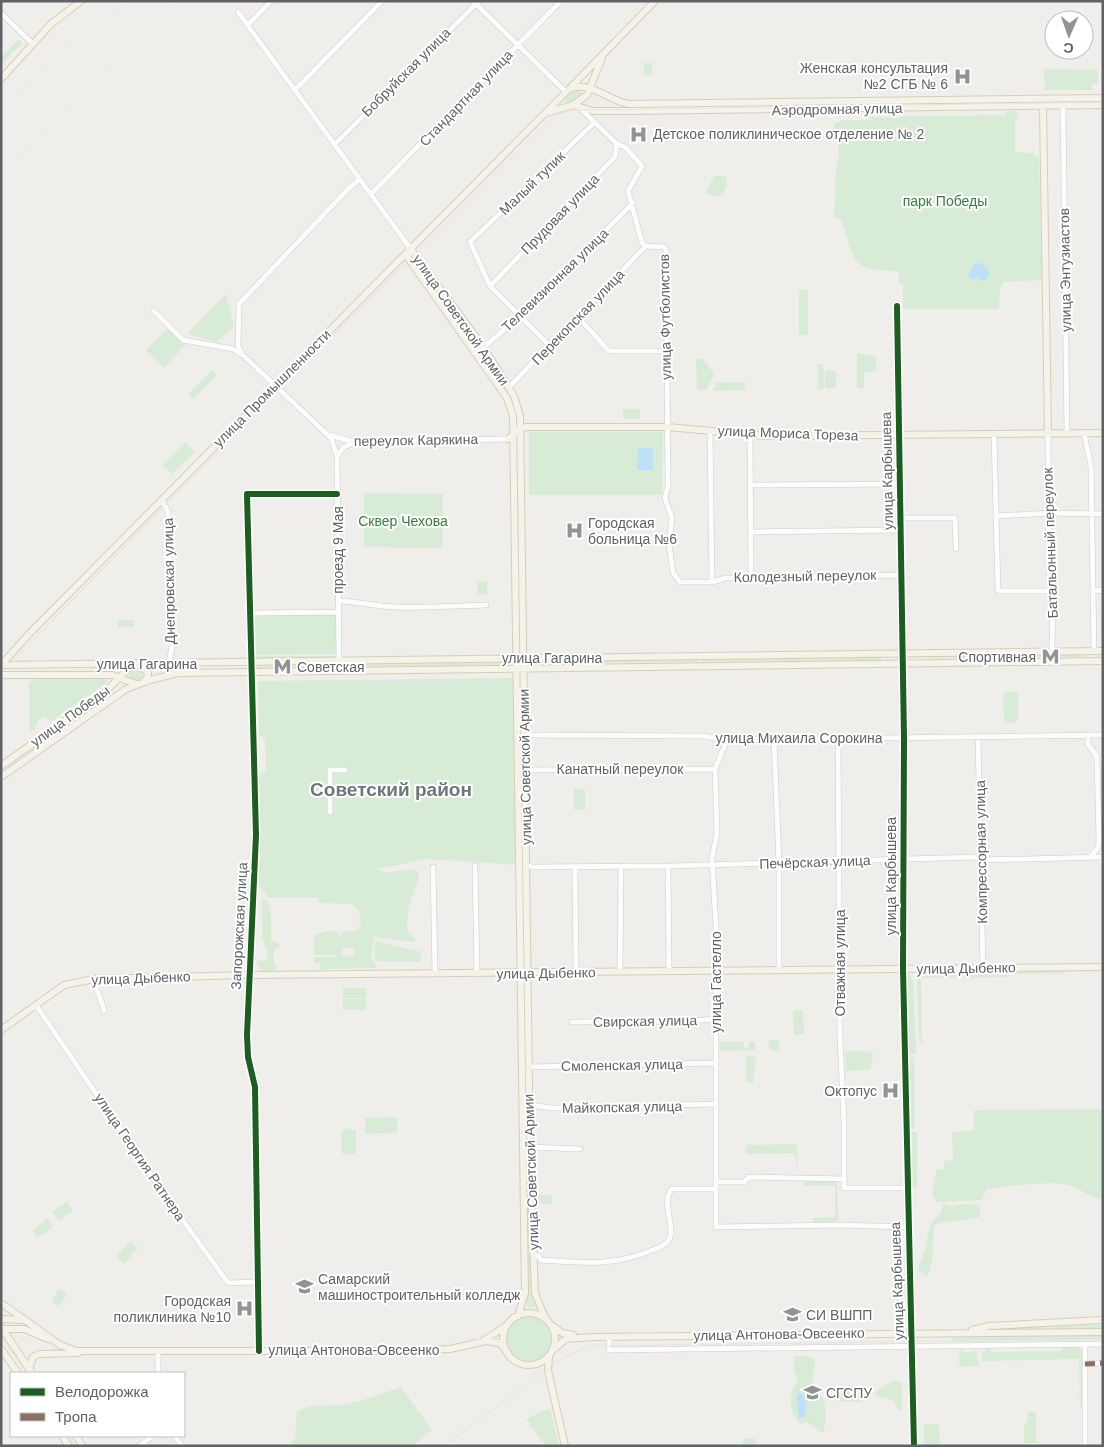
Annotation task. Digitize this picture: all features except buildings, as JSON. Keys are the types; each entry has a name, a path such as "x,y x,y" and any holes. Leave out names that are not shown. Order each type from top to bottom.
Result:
{"main road":[{"path":"1,79 51,24 81,1"},
{"name":"улица Промышленности","path":"1,665 29,634 397,260 568,91 655,1"},
{"name":"улица Промышленности","path":"545,114 571,105 584,98 606,51"},
{"path":"568,91 583,88 584,98"},
{"path":"568,91 590,88"},
{"name":"Аэродромная улица","path":"590,88 615,101 629,104 1103,98"},
{"path":"568,91 564,103 571,105"},
{"name":"Аэродромная улица","path":"571,105 593,111 1103,105"},
{"name":"улица Энтузиастов","path":"1043,106 1048,433"},
{"name":"улица Советской Армии","path":"410,248 408,258 507,398 514,421 512,438 518,484 522,547 524,659 524,735 518,865 529,1105 524,1206 525,1293 518,1316"},
{"name":"улица Советской Армии","path":"410,248 484,348 509,387 517,405 522,427 515,547 516,669 526,865 524,973 527,1148 532,1206 535,1293 547,1320"},
{"path":"397,260 411,261"},
{"path":"458,328 465,323"},
{"path":"514,421 522,427 512,438 521,442"},
{"name":"улица Мориса Тореза","path":"522,427 667,427 750,435 1103,433"},
{"path":"515,547 522,547"},
{"path":"1094,651 1095,660"},
{"name":"улица Гагарина","path":"1,665 1103,651"},
{"path":"885,654 885,663"},
{"path":"549,659 549,668"},
{"name":"улица Гагарина","path":"1,675 112,675 129,683 141,683 178,673 1103,660"},
{"path":"138,664 147,669 148,673 147,679 141,683"},
{"name":"улица Победы","path":"1,766 103,694 128,669 138,664"},
{"path":"25,665 25,675"},
{"name":"улица Победы","path":"1,778 119,694 141,683"},
{"path":"23,750 28,758"},
{"path":"518,865 526,865"},
{"name":"улица Дыбенко","path":"2,1027 64,985 94,978 1103,967"},
{"path":"524,1206 532,1206"},
{"name":"улица Антонова-Овсеенко","path":"1,1303 60,1345 77,1351 421,1350 450,1349 481,1342 500,1343 508,1353"},
{"path":"548,1371 534,1364 518,1362 508,1353 504,1340 507,1326 518,1316 532,1313 547,1320 555,1335 554,1348 549,1356 548,1371 565,1446"},
{"path":"1,1318 16,1318 26,1321"},
{"name":"улица Антонова-Овсеенко","path":"547,1320 562,1333 592,1337"},
{"name":"улица Антонова-Овсеенко","path":"967,1332 989,1326 1055,1321 1103,1320"},
{"path":"1055,1321 1050,1327 1055,1332"},
{"name":"улица Антонова-Овсеенко","path":"481,1342 507,1326"},
{"path":"2,1328 24,1329 60,1345"},
{"path":"2,1328 30,1371"},
{"name":"улица Антонова-Овсеенко","path":"554,1348 566,1339 592,1337 911,1332 989,1334 1103,1332"},
{"path":"1,1349 17,1372"},
{"path":"30,1371 33,1357 39,1354 98,1352"},
{"path":"534,1364 549,1356"}],"street":[{"path":"248,24 271,1"},
{"path":"296,89 382,1"},
{"name":"Стандартная улица","path":"371,194 561,1"},
{"path":"476,2 517,46 568,91"},
{"name":"Бобруйская улица","path":"335,144 476,2"},
{"name":"улица Советской Армии","path":"238,12 296,89 410,248"},
{"path":"1,13 33,44"},
{"name":"улица Энтузиастов","path":"1063,106 1067,433"},
{"path":"580,108 617,144"},
{"name":"Малый тупик","path":"490,286 470,242 594,123"},
{"name":"улица Футболистов","path":"617,144 625,147 642,166 628,191 633,203 642,243 646,246 664,247 666,250 668,485 665,499 671,516 672,528 668,544 673,573 680,582"},
{"name":"Прудовая улица","path":"490,286 614,157 617,144"},
{"path":"245,357 238,346 239,304 348,189 360,179"},
{"name":"Телевизионная улица","path":"476,354 519,317 633,203"},
{"name":"Перекопская улица","path":"509,387 646,246"},
{"path":"490,286 550,346"},
{"name":"улица Карбышева","path":"897,306 904,738 902,969 914,1446"},
{"name":"проезд 9 Мая","path":"154,311 183,340 233,349 245,357 276,384 331,438 337,456 339,661"},
{"path":"578,317 610,351 666,351"},
{"path":"710,431 712,582"},
{"name":"переулок Карякина","path":"326,433 342,440 358,442 512,438"},
{"name":"Батальонный переулок","path":"1048,433 1049,573 1053,581 1052,652"},
{"path":"1084,433 1091,460 1094,651"},
{"path":"994,434 998,591 1053,591"},
{"path":"750,435 751,577"},
{"path":"337,456 346,445 358,442"},
{"path":"751,485 900,484"},
{"name":"Запорожская улица","path":"259,1350 255,1087 248,1057 247,1035 248,975 256,835 247,494 337,494"},
{"name":"Днепровская улица","path":"162,500 168,508 170,548 172,647 170,663"},
{"path":"997,516 1049,513 1103,514"},
{"path":"900,518 955,518 956,549"},
{"path":"752,532 900,530"},
{"name":"Колодезный переулок","path":"680,582 712,582 724,578 751,577 901,575"},
{"path":"1093,591 1103,590"},
{"path":"338,601 355,601 396,607 486,605"},
{"path":"250,613 338,612"},
{"name":"улица Михаила Сорокина","path":"524,735 701,736 727,740 1103,735"},
{"path":"1088,735 1088,744 1097,757 1099,841 1098,848 1090,857"},
{"name":"Компрессорная улица","path":"978,737 983,968"},
{"name":"Отважная улица","path":"838,738 844,1188 907,1188"},
{"path":"774,739 779,864 779,970"},
{"name":"улица Гастелло","path":"727,740 715,769 717,833 712,865 716,971 716,1227 833,1225 908,1227"},
{"name":"Канатный переулок","path":"521,770 715,769"},
{"path":"330,812 330,770 345,770"},
{"name":"Печёрская улица","path":"526,865 532,867 668,866 975,857 982,860 1103,857"},
{"path":"475,866 477,974"},
{"path":"620,972 622,866"},
{"path":"668,866 669,971"},
{"path":"433,867 434,974"},
{"path":"575,867 576,972"},
{"path":"94,978 95,990 102,1000 104,1011"},
{"name":"улица Георгия Ратнера","path":"36,1005 164,1194 228,1283 258,1282"},
{"name":"Свирская улица","path":"572,1022 690,1021 716,1018"},
{"name":"Смоленская улица","path":"528,1067 716,1063"},
{"name":"Майкопская улица","path":"529,1105 552,1108 716,1104"},
{"path":"527,1148 580,1149"},
{"path":"716,1182 744,1182 749,1178 844,1178"},
{"path":"533,1255 538,1256 541,1260 602,1264 632,1259 666,1244 671,1236 668,1196 672,1189 716,1189"},
{"path":"609,1337 609,1350 1103,1344"},
{"path":"1085,1345 1085,1446"},
{"path":"158,1352 158,1372"},
{"path":"1085,1364 1103,1363"},
{"path":"139,1446 152,1437"}],"green space":[{"path":"19,39 22,43 1,65 1,57"},
{"path":"644,63 652,63 652,75 644,75"},
{"path":"1044,69 1098,70 1098,84 1092,84 1092,90 1045,90"},
{"path":"575,90 580,90 582,96 571,103 565,102 564,97"},
{"name":"парк Победы","path":"1006,111 1017,111 1018,117 1014,118 1018,119 1015,122 1015,152 1034,153 1035,156 1039,156 1042,280 1003,282 1000,289 999,309 903,309 903,283 899,283 899,271 871,269 863,267 857,262 853,256 842,221 834,216 836,169 839,150 834,124 843,120 873,120 869,117 1005,116"},
{"path":"714,176 726,176 727,185 722,195 712,196 706,192"},
{"path":"799,290 808,290 808,335 799,335"},
{"path":"226,294 234,326 216,342 187,334"},
{"path":"169,328 185,345 164,368 146,350"},
{"path":"857,353 876,357 876,371 864,372 864,388 857,388"},
{"path":"696,359 703,359 714,374 707,390 697,390"},
{"path":"818,364 823,364 824,389 818,389"},
{"path":"212,370 217,375 193,399 188,394"},
{"path":"825,371 836,371 836,388 825,388"},
{"path":"716,382 745,382 746,390 713,391"},
{"path":"623,409 640,409 640,419 623,419"},
{"path":"529,432 663,432 662,495 529,495"},
{"path":"185,442 195,452 172,474 162,465"},
{"name":"Сквер Чехова","path":"364,493 443,494 442,548 364,547"},
{"path":"477,581 487,581 487,594 477,595"},
{"path":"336,613 336,654 254,655 254,616"},
{"path":"118,620 134,620 134,627 118,627"},
{"path":"1084,654 1084,657 908,658 909,656"},
{"path":"253,656 336,656 335,658 259,660"},
{"path":"882,657 882,660 703,662 703,660"},
{"path":"699,660 699,662 552,663 553,662"},
{"path":"510,662 510,665 257,668 258,666"},
{"path":"133,668 139,668 143,675 139,682 133,682 129,678 129,672"},
{"path":"107,677 108,682 50,722 45,716 39,719 34,730 30,731 29,683 34,678"},
{"path":"514,678 516,865 428,859 377,869 386,872 418,871 418,879 407,922 408,933 415,939 415,942 374,937 371,956 377,968 320,969 320,963 314,963 314,957 335,957 335,955 314,955 314,936 329,931 339,932 341,936 343,932 357,930 361,925 359,910 352,904 319,903 318,898 269,898 258,885 259,775 266,770 265,738 259,736 258,681","holes":["343,947 355,949 354,954 350,957 342,956"]},
{"path":"1006,692 1016,692 1018,694 1018,720 1015,723 1007,723 1004,720 1003,696"},
{"path":"574,789 585,789 585,810 574,810"},
{"path":"262,900 266,900 270,906 271,941 278,942 280,948 275,949 273,957 277,969 262,973 256,961 267,960 268,955 262,937"},
{"path":"375,941 422,952 420,962 375,961"},
{"path":"1065,971 1066,973 1009,974 1006,977 921,978 919,975 920,973"},
{"path":"909,973 913,980 916,1054 908,1055 906,974"},
{"path":"919,977 921,980 922,1045 919,1039 917,979"},
{"path":"343,988 366,988 366,998 343,998"},
{"path":"343,999 366,999 366,1010 343,1010"},
{"path":"803,1010 804,1034 794,1035 793,1011"},
{"path":"772,1039 776,1039 780,1045 776,1051 772,1051 768,1047 768,1043"},
{"path":"719,1042 743,1042 744,1048 749,1048 749,1042 755,1042 755,1050 720,1051"},
{"path":"848,1051 868,1051 873,1053 870,1070 846,1071 845,1053"},
{"path":"746,1056 756,1057 753,1083 746,1082"},
{"path":"907,1057 914,1057 915,1129 908,1130"},
{"path":"1103,1109 1103,1199 1089,1196 1071,1186 1042,1183 986,1189 982,1200 936,1202 932,1191 937,1169 944,1169 944,1161 953,1160 952,1132 974,1130 974,1110"},
{"path":"397,1117 397,1133 365,1134 365,1118"},
{"path":"345,1128 356,1130 356,1152 354,1155 342,1154 341,1132"},
{"path":"909,1132 917,1132 917,1186 914,1188 910,1183"},
{"path":"794,1144 797,1146 798,1173 795,1153 747,1154 745,1151 747,1145"},
{"path":"837,1180 838,1221 814,1223 813,1218 835,1217 835,1186 804,1186 803,1181"},
{"path":"537,1195 552,1195 552,1202 549,1204 537,1204"},
{"path":"67,1202 73,1211 59,1221 52,1212"},
{"path":"943,1203 952,1207 961,1204 980,1205 980,1217 935,1224 933,1257 927,1277 918,1270 930,1226 941,1213"},
{"path":"525,1209 529,1209 531,1251 526,1252"},
{"path":"47,1219 52,1223 52,1228 36,1237 33,1230"},
{"path":"130,1241 138,1248 124,1264 116,1257"},
{"path":"528,1255 532,1255 535,1307 527,1307"},
{"path":"59,1289 67,1294 59,1306 51,1302"},
{"path":"526,1315 534,1315 543,1319 549,1325 553,1338 549,1351 543,1357 534,1361 526,1361 517,1357 511,1351 507,1342 507,1334 511,1325 517,1319"},
{"path":"1103,1325 1103,1328 1054,1329 1052,1327"},
{"path":"1046,1326 1046,1330 988,1330 991,1329"},
{"path":"1103,1335 1103,1339 952,1342 951,1338 954,1337"},
{"path":"1062,1347 1077,1347 1083,1352 1083,1407 1080,1407 1079,1359 982,1361 982,1353 987,1348 991,1348 991,1352 1062,1351"},
{"path":"959,1349 963,1349 963,1352 974,1352 976,1349 979,1366 960,1367"},
{"path":"794,1356 812,1357 815,1362 812,1384 824,1401 826,1420 823,1434 807,1422 802,1424 794,1415 791,1397 792,1390 798,1380 794,1371"},
{"path":"894,1380 902,1383 902,1411 898,1410 893,1400 875,1396 877,1391"},
{"path":"832,1386 868,1387 868,1395 861,1402 839,1401"},
{"path":"401,1387 432,1430 411,1446 290,1446 295,1438 297,1412 313,1406 355,1402"},
{"path":"550,1408 559,1446 546,1446 526,1419"},
{"path":"1028,1412 1036,1412 1036,1443 1024,1445 1024,1423 1027,1423"},
{"path":"924,1424 939,1424 940,1446 924,1446"},
{"path":"744,1438 756,1439 757,1446 742,1446"}],"water":[{"path":"976,263 980,263 988,270 989,276 983,281 980,281 978,276 974,280 968,277 971,268"},
{"path":"638,448 653,448 653,470 637,470"},
{"path":"799,1393 803,1394 807,1406 804,1418 799,1418 796,1396"}],"tram line":[{"path":"1,668 8,665 322,346 554,116 571,110 1103,102"},
{"path":"1,1336 26,1372"},
{"path":"444,1446 566,1356 589,1346 1103,1339"},
{"path":"69,1437 75,1446"}],"railway":[{"path":"1,111 77,37 134,1"},
{"path":"1,174 173,1"}],"marked path":[{"path":"1085,1364 1103,1363"}],"cycle path":[{"path":"897,306 904,738 903,969 914,1446"},
{"path":"259,1351 255,1087 248,1057 247,1035 256,835 247,494 337,494"}],"place":[{"name":"Женская консультация №2 СГБ № 6","path":"962,76"},
{"name":"Детское поликлиническое отделение № 2","path":"639,134"},
{"name":"Городская больница №6","path":"574,531"},
{"name":"Спортивная","path":"1050,657"},
{"name":"Советская","path":"283,667"},
{"name":"Октопус","path":"891,1091"},
{"name":"Самарский машиностроительный колледж","path":"304,1287"},
{"name":"Городская поликлиника №10","path":"245,1309"},
{"name":"СИ ВШПП","path":"792,1315"},
{"name":"СГСПУ","path":"812,1393"}],"district":[{"name":"Советский район","path":"391,789"}]}
